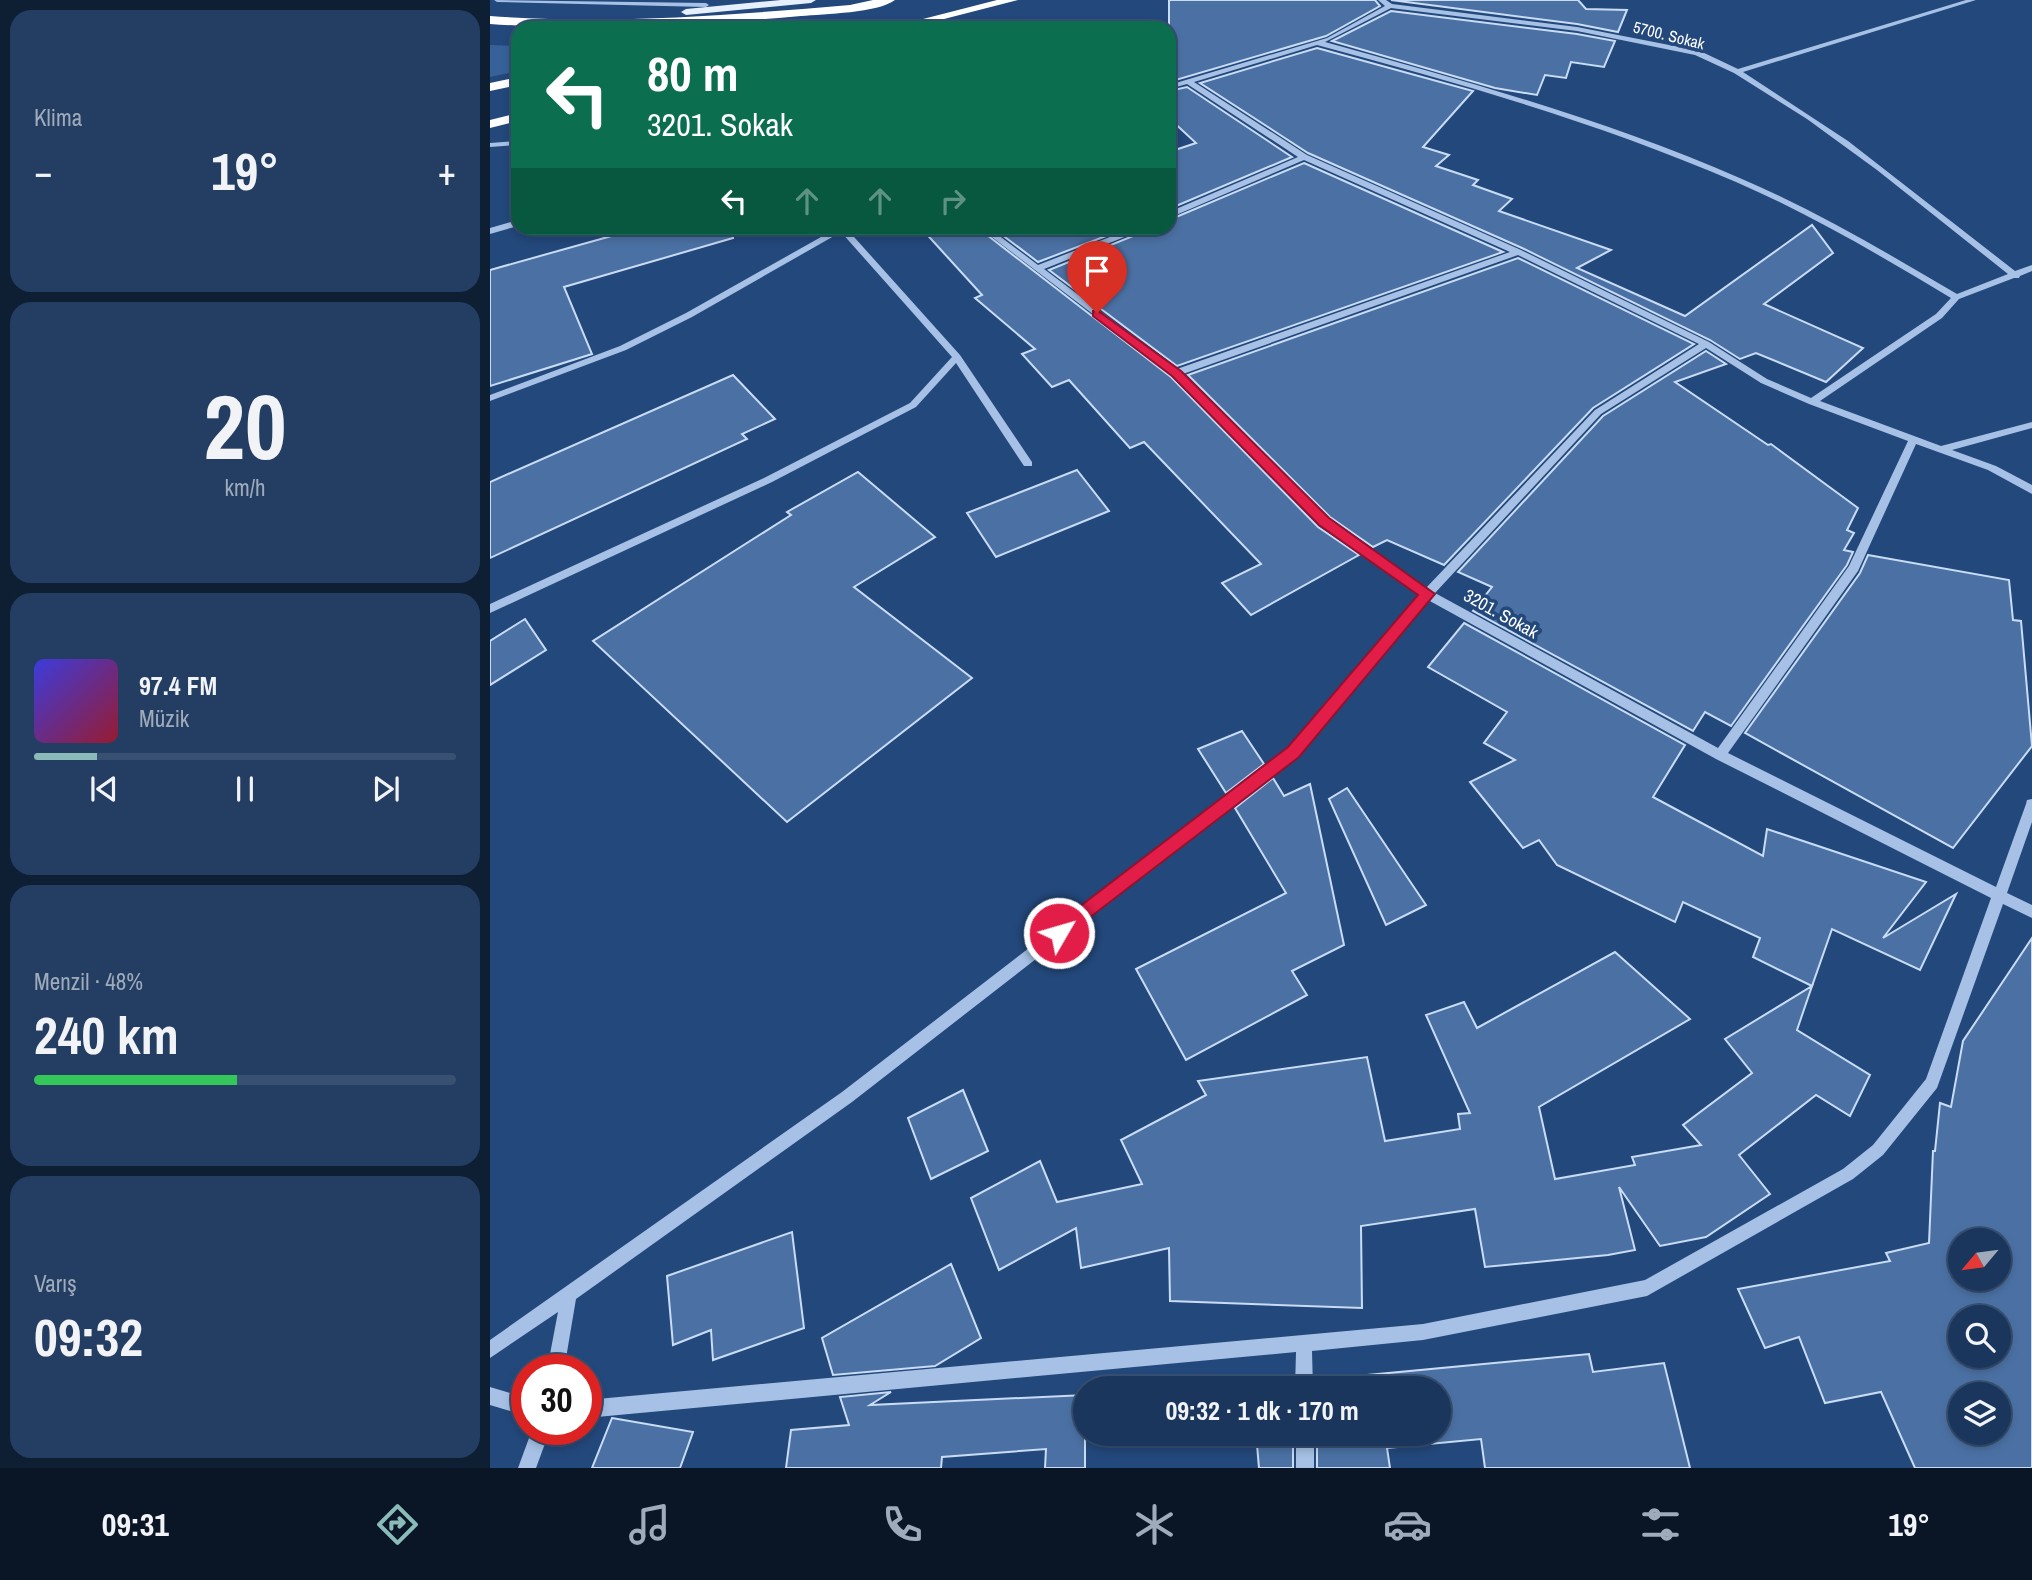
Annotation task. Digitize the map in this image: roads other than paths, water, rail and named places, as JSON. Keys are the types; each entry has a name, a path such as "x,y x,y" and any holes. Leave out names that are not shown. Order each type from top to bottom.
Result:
{"highway":[{"path":"794,21 889,0"},
{"path":"924,21 1012,0"},
{"path":"670,21 854,8"},
{"path":"490,18 686,12"},
{"path":"490,18 512,21"},
{"path":"490,87 511,82"},
{"path":"490,124 511,119"}],"main road":[{"path":"686,12 811,0"}],"street":[{"path":"497,0 706,5"},
{"path":"686,12 714,0"},
{"name":"5700. Sokak","path":"1381,0 1390,6 1577,29 1697,53 1737,72 1802,112 2016,276"},
{"path":"1937,0 1951,7"},
{"path":"1737,72 1973,0"},
{"path":"1176,85 1329,39 1390,6"},
{"path":"1315,42 1435,74 1601,127 1728,176 1863,242 1956,297"},
{"path":"1188,81 1304,157 1518,252 1706,344 1764,381 1812,402 1992,468 2031,489"},
{"path":"490,145 511,144"},
{"path":"1176,212 1304,157"},
{"path":"490,232 511,225"},
{"path":"490,398 623,348 689,315 830,235"},
{"path":"848,235 957,357 1028,464"},
{"name":"3201. Sokak","path":"993,235 1176,373 1324,522 1427,594 1720,755 2032,912"},
{"path":"1038,268 1121,235"},
{"path":"1176,373 1518,252"},
{"path":"1812,402 1939,316 1956,297 2032,268"},
{"path":"490,1350 846,1097 1293,752 1427,594 1598,412 1706,344"},
{"path":"490,609 768,480 913,405 957,357"},
{"path":"1941,450 2032,425"},
{"path":"1720,755 1854,568 1913,440"},
{"path":"602,1408 1423,1332 1647,1288 1847,1174 1878,1150 1932,1083 2032,804"},
{"path":"559,1354 569,1294"},
{"path":"1304,1345 1304,1376"},
{"path":"490,1396 511,1402"},
{"path":"527,1468 535,1445"},
{"path":"1305,1446 1305,1468"}]}
